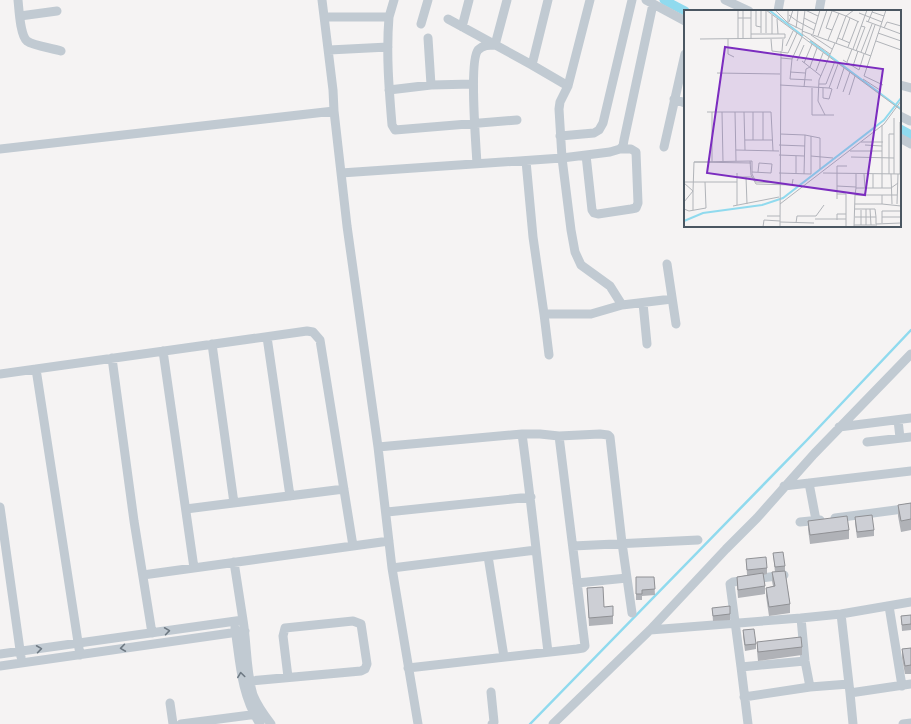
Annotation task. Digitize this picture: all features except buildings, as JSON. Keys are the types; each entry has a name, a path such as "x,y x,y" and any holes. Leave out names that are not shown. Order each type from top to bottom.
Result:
{"street":[{"path":"18,0 22,33 26,40 32,43 61,50"},
{"path":"322,0 329,50 334,111 347,226 387,512 392,568 416,724"},
{"path":"394,0 389,17 388,47 389,90 392,125 395,130 476,125 516,120"},
{"path":"421,24 428,0"},
{"path":"462,27 469,0"},
{"path":"496,45 507,0"},
{"path":"532,65 548,0"},
{"path":"590,0 568,86 560,102 559,109 562,158 571,230 577,258 585,269 610,286 622,305"},
{"path":"560,136 594,133 599,130 603,123 632,0"},
{"path":"725,0 738,3 748,10"},
{"path":"778,10 780,0"},
{"path":"819,10 821,0"},
{"path":"620,149 623,146 650,2 684,20"},
{"path":"20,16 57,10"},
{"path":"324,17 389,17"},
{"path":"448,19 568,86"},
{"path":"428,38 432,85"},
{"path":"477,164 473,84 476,54 483,47 496,45"},
{"path":"329,50 388,47"},
{"path":"664,147 684,58"},
{"path":"389,90 432,85 473,84"},
{"path":"901,85 911,88"},
{"path":"674,99 684,103"},
{"path":"0,149 334,111"},
{"path":"901,116 910,121"},
{"path":"901,139 911,144"},
{"path":"341,174 526,161 586,155 620,149 634,150 636,152 638,203 636,208 598,214 594,213 592,210 586,155"},
{"path":"526,161 533,237 549,356"},
{"path":"667,264 676,324"},
{"path":"544,314 591,314 622,305 672,299"},
{"path":"643,303 647,344"},
{"path":"0,374 307,331 313,332 320,340 353,546"},
{"path":"267,337 290,496"},
{"path":"212,344 234,503"},
{"path":"163,351 194,568"},
{"path":"553,724 650,630 757,518 784,486 911,354"},
{"path":"112,358 134,520 152,633"},
{"path":"36,369 80,655"},
{"path":"840,427 911,418"},
{"path":"898,420 900,438"},
{"path":"378,447 522,434 559,436 608,435 610,437 622,543 632,613"},
{"path":"522,434 531,497 548,652"},
{"path":"408,668 577,649 585,646 559,436"},
{"path":"867,442 911,437"},
{"path":"784,486 911,471"},
{"path":"809,483 816,520"},
{"path":"186,509 344,489"},
{"path":"387,512 531,497"},
{"path":"0,507 20,652 23,662"},
{"path":"800,522 911,508"},
{"path":"573,546 698,540"},
{"path":"143,574 389,541"},
{"path":"392,568 536,550"},
{"path":"488,556 504,657"},
{"path":"234,562 243,620 240,632 242,680 247,700 258,714 271,724"},
{"path":"748,724 730,583 786,574"},
{"path":"577,583 627,578"},
{"path":"650,630 841,614 911,602"},
{"path":"744,697 810,687 849,688 907,685 889,606"},
{"path":"841,614 852,724"},
{"path":"801,618 805,661 810,687"},
{"path":"0,654 243,620"},
{"path":"250,681 361,671 365,669 367,664 361,624 353,621 285,628 283,636 288,677"},
{"path":"234,622 240,632 260,724"},
{"path":"0,666 240,632"},
{"path":"741,667 805,661"},
{"path":"491,692 494,722 492,724"},
{"path":"170,703 173,724"},
{"path":"181,724 227,721 258,714"},
{"path":"903,724 911,723"}],"waterway":[{"path":"664,0 684,10"},
{"path":"901,130 911,135"},
{"path":"530,724 807,440 911,330"}]}
